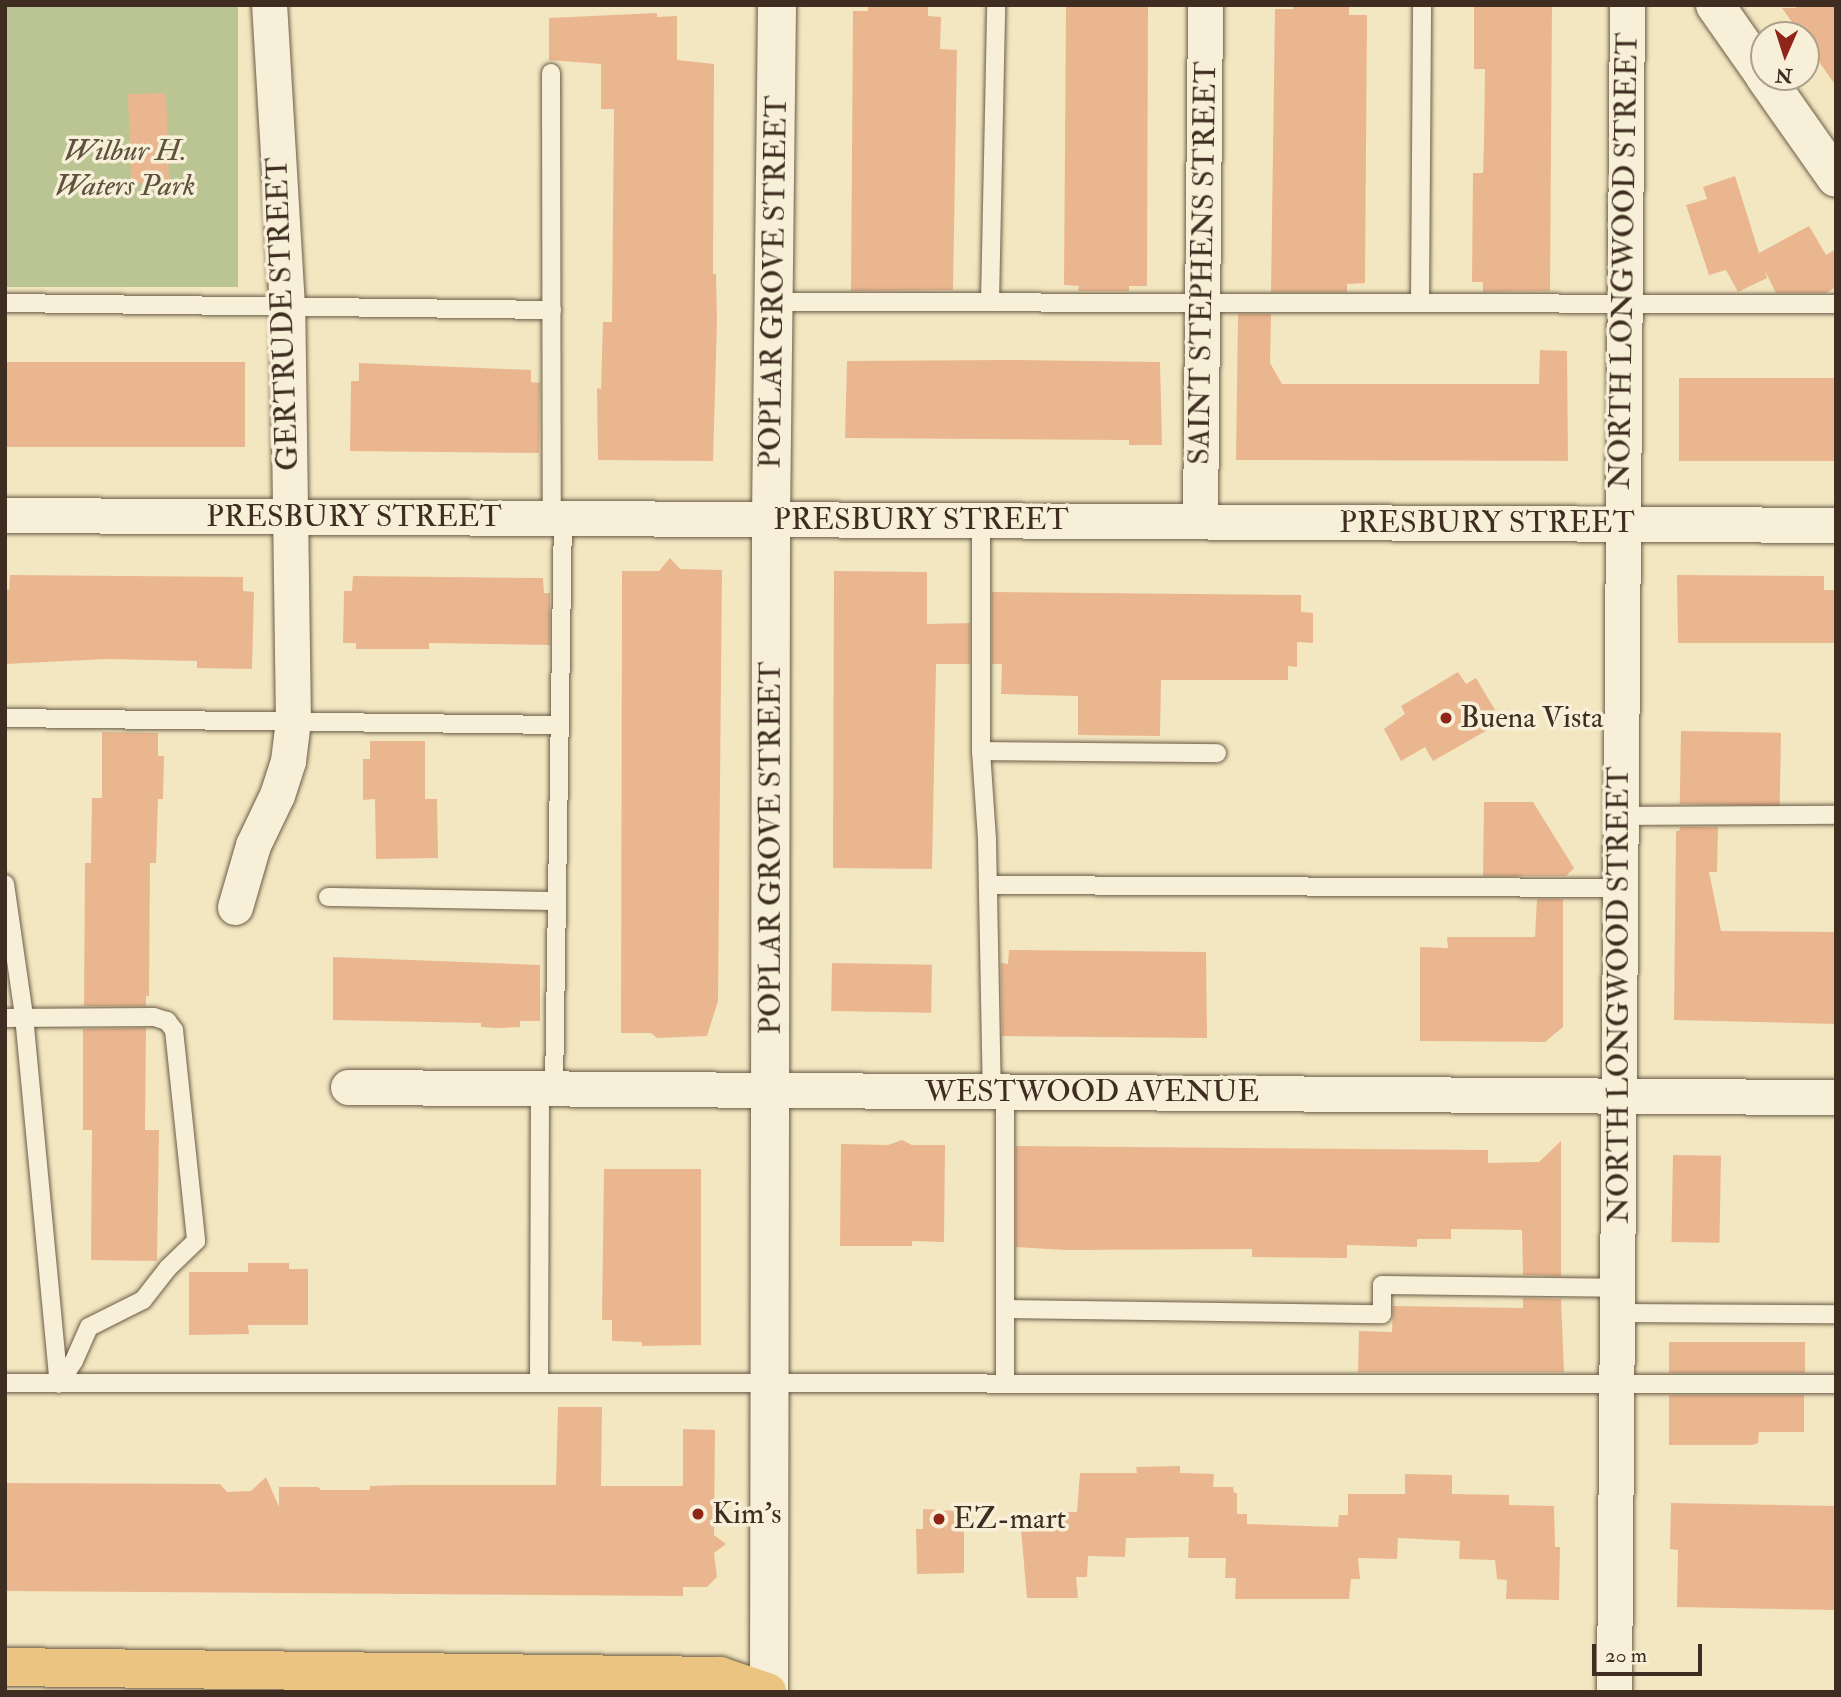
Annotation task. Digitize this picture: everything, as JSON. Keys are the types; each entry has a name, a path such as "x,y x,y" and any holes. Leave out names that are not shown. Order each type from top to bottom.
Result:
{"main road":[{"path":"5,1667 720,1676 768,1692"}],"street":[{"name":"GERTRUDE STREET","path":"235,907 253,845 277,795 288,761 293,722 287,306 270,5"},
{"name":"POPLAR GROVE STREET","path":"768,1692 772,1090 771,519 777,5"},
{"name":"SAINT STEPHENS STREET","path":"1200,521 1205,5"},
{"name":"NORTH LONGWOOD STREET","path":"1614,1692 1627,5"},
{"path":"1715,5 1750,55"},
{"path":"1779,91 1820,135 1836,178"},
{"name":"PRESBURY STREET","path":"5,515 1836,524"},
{"name":"WESTWOOD AVENUE","path":"348,1087 1836,1097"}],"lane":[{"path":"990,302 996,5"},
{"path":"1420,303 1422,5"},
{"path":"539,1383 547,1088 556,901 559,725 551,73"},
{"path":"774,302 1836,304"},
{"path":"5,303 552,310"},
{"path":"981,520 981,751 999,1091 1005,1383"},
{"path":"5,718 559,725"},
{"path":"981,751 1217,753"},
{"path":"1619,816 1836,815"},
{"path":"5,884 24,1016 59,1382"},
{"path":"988,885 1619,888"},
{"path":"328,897 556,901"},
{"path":"5,1018 154,1017 167,1021 174,1030 196,1241 168,1268 143,1300 89,1327 74,1360 59,1382"},
{"path":"1005,1309 1382,1314 1382,1285 1836,1314"},
{"path":"5,1382 1836,1384"}],"green space":[{"name":"Wilbur H. Waters Park","path":"5,5 238,5 238,287 5,287"}],"building":[{"path":"868,5 928,5 928,16 941,17 940,49 957,50 953,290 851,291 853,11 868,11"},
{"path":"1148,5 1147,286 1129,286 1129,291 1078,291 1079,286 1064,285 1066,7"},
{"path":"1293,5 1349,5 1349,15 1367,15 1365,283 1347,284 1347,292 1271,292 1275,9 1293,9"},
{"path":"1474,5 1552,5 1550,291 1483,292 1483,282 1472,282 1473,173 1483,173 1485,69 1474,69"},
{"path":"1796,5 1836,5 1836,86 1820,63 1820,21 1791,21 1782,8 1796,8"},
{"path":"657,13 657,17 677,16 677,60 714,64 713,274 716,274 717,320 713,461 598,460 597,388 601,389 603,322 612,322 614,109 601,109 601,64 549,60 549,18"},
{"path":"166,93 169,182 131,183 128,94"},
{"path":"1735,176 1759,253 1809,226 1826,255 1836,249 1836,287 1826,293 1776,293 1765,271 1767,278 1738,292 1726,270 1709,275 1686,205 1707,199 1703,187"},
{"path":"1238,314 1271,314 1270,363 1282,384 1539,384 1540,350 1567,351 1568,461 1236,460"},
{"path":"847,361 1160,362 1162,445 1129,445 1129,440 845,438"},
{"path":"5,362 245,362 245,447 5,447"},
{"path":"359,363 531,370 531,382 540,383 539,453 350,451 351,381 359,381"},
{"path":"1679,378 1836,378 1836,461 1679,461"},
{"path":"670,558 680,569 722,570 718,1001 707,1036 657,1038 651,1033 621,1033 622,571 659,571"},
{"path":"834,571 927,572 927,624 970,623 970,664 936,664 932,869 833,868"},
{"path":"10,575 243,577 243,591 254,592 252,669 197,668 197,661 107,659 5,664 5,589 9,590"},
{"path":"1677,575 1824,576 1824,590 1836,590 1836,643 1678,643"},
{"path":"353,576 543,578 544,593 550,593 550,645 429,643 429,649 356,649 356,643 343,643 344,591 352,591"},
{"path":"992,592 1301,595 1301,612 1313,613 1313,643 1297,642 1297,667 1288,666 1288,680 1161,680 1160,736 1078,735 1078,696 1001,694 1002,664 992,664"},
{"name":"Buena Vista","path":"1458,672 1466,684 1476,678 1495,710 1484,716 1491,728 1433,761 1425,747 1401,761 1384,729 1405,714 1401,706"},
{"path":"1681,731 1781,733 1780,806 1680,804"},
{"path":"102,732 158,733 158,756 164,756 163,799 158,799 156,863 150,863 149,996 146,996 146,1006 84,1006 85,863 91,863 92,798 102,798"},
{"path":"370,741 425,741 425,799 437,799 438,858 376,859 375,799 363,800 363,759 370,759"},
{"path":"1484,802 1533,802 1574,868 1566,876 1483,876"},
{"path":"1680,827 1718,827 1717,872 1709,872 1721,931 1836,932 1836,1024 1674,1020 1676,831 1679,831"},
{"path":"1537,899 1563,899 1563,1027 1545,1042 1420,1041 1420,947 1448,948 1447,937 1535,937"},
{"path":"1009,950 1206,952 1207,1038 1002,1036 1001,963 1008,964"},
{"path":"333,957 540,965 540,1021 520,1021 520,1027 498,1028 481,1027 481,1023 333,1020"},
{"path":"832,963 932,965 931,1013 831,1011"},
{"path":"146,1028 145,1130 159,1130 157,1261 91,1260 92,1130 83,1130 83,1029"},
{"path":"902,1140 912,1145 945,1145 944,1242 912,1241 912,1246 840,1246 841,1144 888,1145"},
{"path":"1561,1141 1561,1276 1523,1275 1522,1230 1451,1229 1451,1239 1417,1239 1417,1247 1347,1245 1347,1258 1252,1257 1252,1249 1064,1250 1016,1247 1016,1146 1488,1150 1488,1163 1539,1162"},
{"path":"1673,1155 1721,1156 1719,1243 1671,1242"},
{"path":"604,1169 701,1169 701,1345 642,1346 642,1342 612,1341 612,1320 602,1320"},
{"path":"248,1263 289,1263 289,1269 308,1269 308,1325 248,1325 249,1334 189,1335 189,1272 248,1272"},
{"path":"1523,1298 1561,1299 1564,1372 1358,1372 1359,1331 1392,1332 1393,1306 1523,1308"},
{"path":"1669,1342 1805,1342 1805,1373 1669,1373"},
{"path":"1669,1395 1804,1395 1804,1432 1759,1432 1758,1443 1752,1445 1669,1445"},
{"path":"558,1407 602,1407 601,1486 683,1486 683,1429 715,1430 714,1535 726,1544 714,1553 717,1577 707,1587 683,1587 683,1596 5,1591 5,1483 220,1484 227,1492 251,1491 266,1477 279,1507 279,1487 370,1490 370,1486 403,1485 556,1485"},
{"path":"1180,1466 1180,1473 1214,1474 1213,1487 1233,1487 1234,1493 1237,1493 1237,1514 1247,1514 1247,1524 1338,1527 1339,1515 1348,1515 1348,1494 1405,1494 1405,1474 1452,1475 1452,1494 1509,1495 1509,1505 1554,1506 1555,1547 1560,1547 1559,1600 1506,1599 1507,1580 1497,1579 1495,1560 1459,1559 1460,1541 1398,1538 1397,1559 1358,1558 1360,1579 1351,1579 1349,1599 1235,1599 1236,1578 1225,1578 1226,1558 1188,1558 1189,1537 1126,1538 1125,1557 1088,1556 1087,1577 1076,1577 1078,1598 1027,1598 1021,1529 1047,1525 1056,1512 1077,1512 1080,1473 1137,1473 1136,1467"},
{"path":"1671,1503 1836,1506 1836,1610 1677,1607 1678,1550 1670,1549"},
{"path":"923,1509 956,1511 956,1530 964,1530 964,1573 917,1574 916,1529 923,1529"}],"place":[{"name":"Buena Vista","path":"1446,718"},
{"name":"Kim's","path":"698,1514"},
{"name":"EZ-mart","path":"939,1519"}]}
